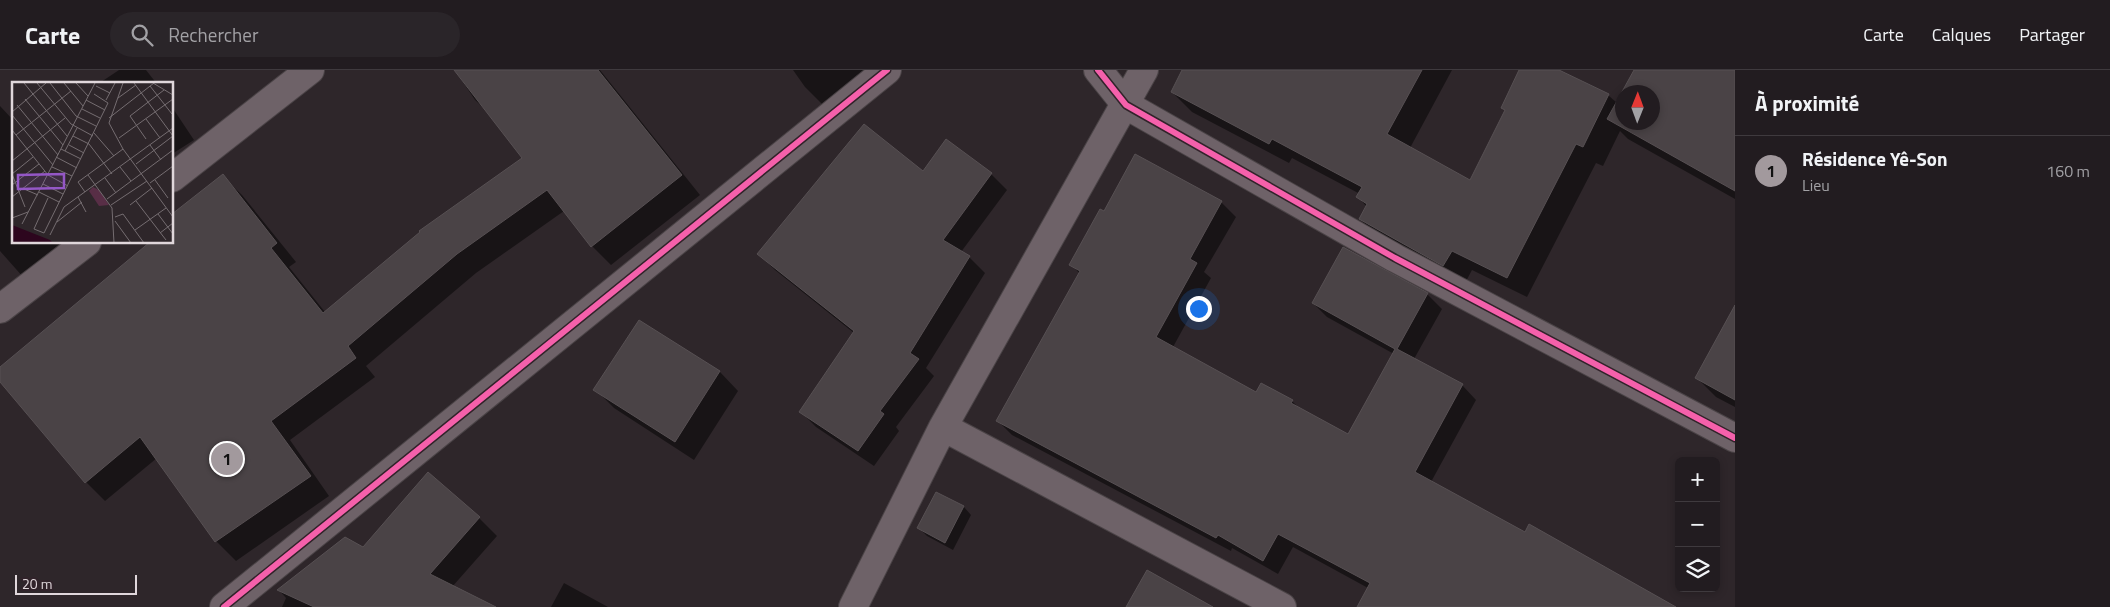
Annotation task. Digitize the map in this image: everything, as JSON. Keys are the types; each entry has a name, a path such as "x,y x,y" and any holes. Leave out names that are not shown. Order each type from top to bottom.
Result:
{"street":[{"path":"174,176 310,70"},
{"path":"229,606 887,70"},
{"path":"1098,70 1126,105 1395,258 1735,438"},
{"path":"854,607 943,427 1144,70"},
{"path":"0,308 84,244"},
{"path":"943,427 1282,607"}],"building":[{"path":"454,70 598,70 682,175 591,247 547,190 457,254 348,346 356,358 271,421 311,476 215,542 140,437 85,483 0,382 0,367 148,244 174,244 174,212 223,174 277,243 271,248 323,313 419,231 522,158"},
{"path":"1182,70 1422,70 1387,134 1470,180 1505,110 1501,108 1519,70 1559,70 1609,94 1583,147 1576,144 1507,278 1452,251 1443,266 1359,219 1367,204 1356,197 1362,187 1272,139 1269,144 1171,92"},
{"path":"1634,70 1735,70 1735,191 1627,130 1660,130 1660,85 1626,85"},
{"path":"1615,104 1615,124 1607,119"},
{"path":"864,124 923,171 946,139 992,173 943,240 970,256 910,353 919,359 880,411 884,414 858,451 799,412 854,331 757,254"},
{"path":"1135,154 1222,201 1190,259 1197,263 1156,337 1256,392 1261,383 1293,400 1291,403 1348,434 1395,349 1312,303 1343,247 1428,293 1397,349 1463,384 1415,472 1525,532 1529,524 1676,607 1357,607 1370,583 1278,534 1263,561 1218,535 1216,538 996,421 1080,271 1069,265 1100,209 1104,211"},
{"path":"1735,305 1735,400 1695,378"},
{"path":"639,320 720,371 675,442 593,390"},
{"path":"428,472 480,517 430,574 496,607 314,607 277,590 345,537 363,547"},
{"path":"936,492 964,506 945,543 917,528"},
{"path":"1147,570 1213,607 1126,607"}],"cycle path":[{"path":"224,607 887,70"},
{"path":"1098,70 1126,105 1395,258 1735,438"}],"place":[{"name":"Résidence Yê-Son","path":"227,459"}]}
